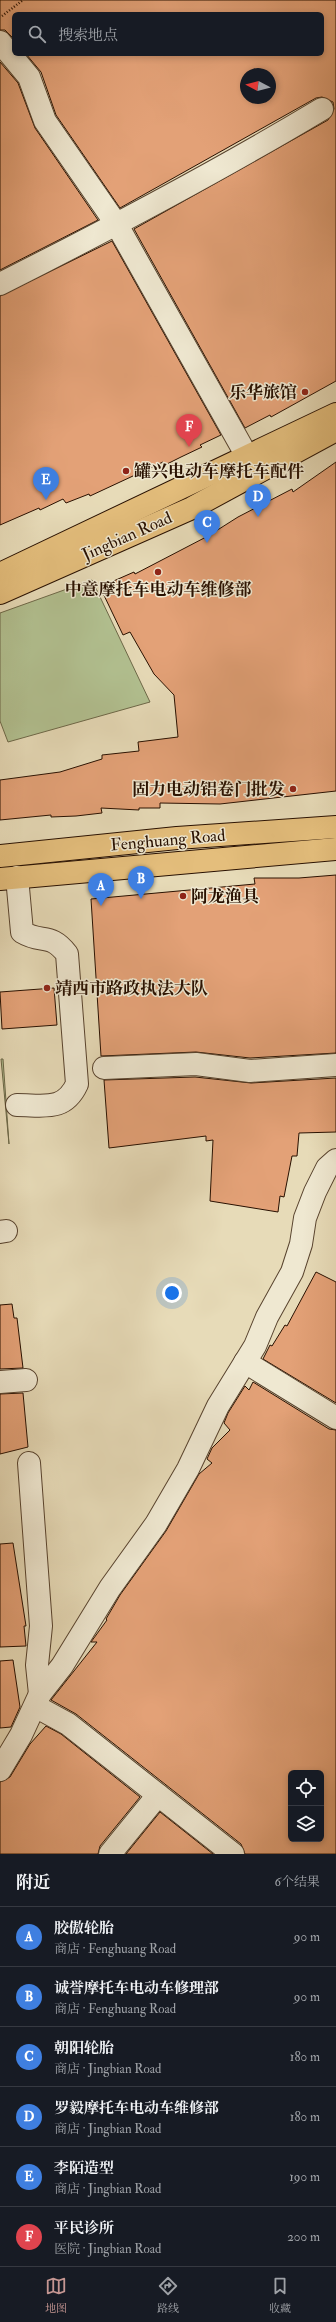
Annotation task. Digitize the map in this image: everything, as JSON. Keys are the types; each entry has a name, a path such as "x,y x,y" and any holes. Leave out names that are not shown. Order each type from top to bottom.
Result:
{"main road":[{"name":"Jingbian Road","path":"0,574 248,458 336,414"},
{"name":"Jingbian Road","path":"0,593 192,508 336,430"},
{"name":"Fenghuang Road","path":"0,856 79,847 336,827"},
{"name":"Fenghuang Road","path":"8,878 336,849"}],"street":[{"path":"0,42 29,77 44,121 117,225 248,458"},
{"path":"0,284 117,225 250,152 322,109"},
{"path":"8,878 22,932 32,939 45,938 59,943 67,954 77,1084 71,1097 58,1105 17,1105"},
{"path":"104,1068 196,1064 250,1071 336,1065"},
{"path":"0,1770 10,1755 38,1700 62,1666 110,1588 156,1524 188,1469 218,1406 245,1362 267,1317 292,1272 300,1244 305,1218 315,1192 327,1168 336,1160"},
{"path":"245,1362 336,1418"},
{"path":"0,1382 26,1380"},
{"path":"30,1463 40,1599 40,1626 37,1665 38,1700 231,1853"},
{"path":"110,1854 158,1795"}],"path":[{"path":"0,18 23,0"}],"green space":[{"path":"92,580 150,702 8,742 0,721 0,613"},
{"path":"1,1059 3,1059 9,1144"}],"building":[{"path":"0,0 336,0 336,381 271,417 270,415 245,428 134,229 328,120 334,109 333,102 322,97 316,98 120,208 56,115 41,72 28,56 324,56 324,12 12,12 12,37 5,30 0,30"},
{"path":"0,62 18,83 35,128 98,220 0,270"},
{"path":"112,241 221,435 200,445 202,447 165,465 163,462 90,496 89,494 66,503 63,499 40,510 39,508 0,525 0,296"},
{"path":"336,462 336,791 220,804 160,803 160,808 139,808 139,810 101,808 102,813 51,817 51,815 0,820 0,780 60,772 102,759 102,755 139,751 138,742 178,737 174,695 154,674 130,632 123,635 100,587 134,572 135,574 208,536 238,517 292,489 293,492"},
{"path":"336,875 336,1053 250,1058 196,1052 101,1056 91,899 255,884 254,878 299,878"},
{"path":"54,988 57,1025 2,1029 0,992"},
{"path":"195,1077 251,1083 336,1078 336,1132 299,1133 297,1156 292,1156 284,1197 280,1196 278,1212 210,1201 213,1140 206,1141 206,1136 109,1148 104,1080"},
{"path":"316,1272 336,1282 336,1403 263,1359 270,1345 272,1346 285,1325 287,1326"},
{"path":"12,1304 14,1318 17,1318 23,1368 0,1369 0,1305"},
{"path":"253,1382 329,1429 336,1430 336,1854 245,1854 241,1844 76,1714 51,1700 97,1642 91,1642 107,1620 106,1619 120,1595 166,1531 199,1474 212,1463 207,1459 212,1448 230,1430 224,1423 228,1413 245,1386 249,1390"},
{"path":"23,1393 28,1447 0,1454 0,1394"},
{"path":"13,1543 26,1626 24,1626 26,1646 0,1647 0,1544"},
{"path":"13,1660 20,1707 11,1727 0,1728 0,1661"},
{"path":"46,1726 61,1734 140,1797 100,1846 98,1854 0,1854 0,1782 10,1777 30,1744"},
{"path":"160,1812 213,1854 126,1854"}],"place":[{"name":"乐华旅馆","path":"305,392"},
{"name":"平民诊所","path":"189,447"},
{"name":"罐兴电动车摩托车配件","path":"126,471"},
{"name":"李陌造型","path":"46,500"},
{"name":"罗毅摩托车电动车维修部","path":"258,517"},
{"name":"朝阳轮胎","path":"207,543"},
{"name":"中意摩托车电动车维修部","path":"158,572"},
{"name":"固力电动铝卷门批发","path":"293,789"},
{"name":"阿龙渔具","path":"183,896"},
{"name":"诚誉摩托车电动车修理部","path":"141,899"},
{"name":"胶傲轮胎","path":"101,906"},
{"name":"靖西市路政执法大队","path":"47,988"}]}
